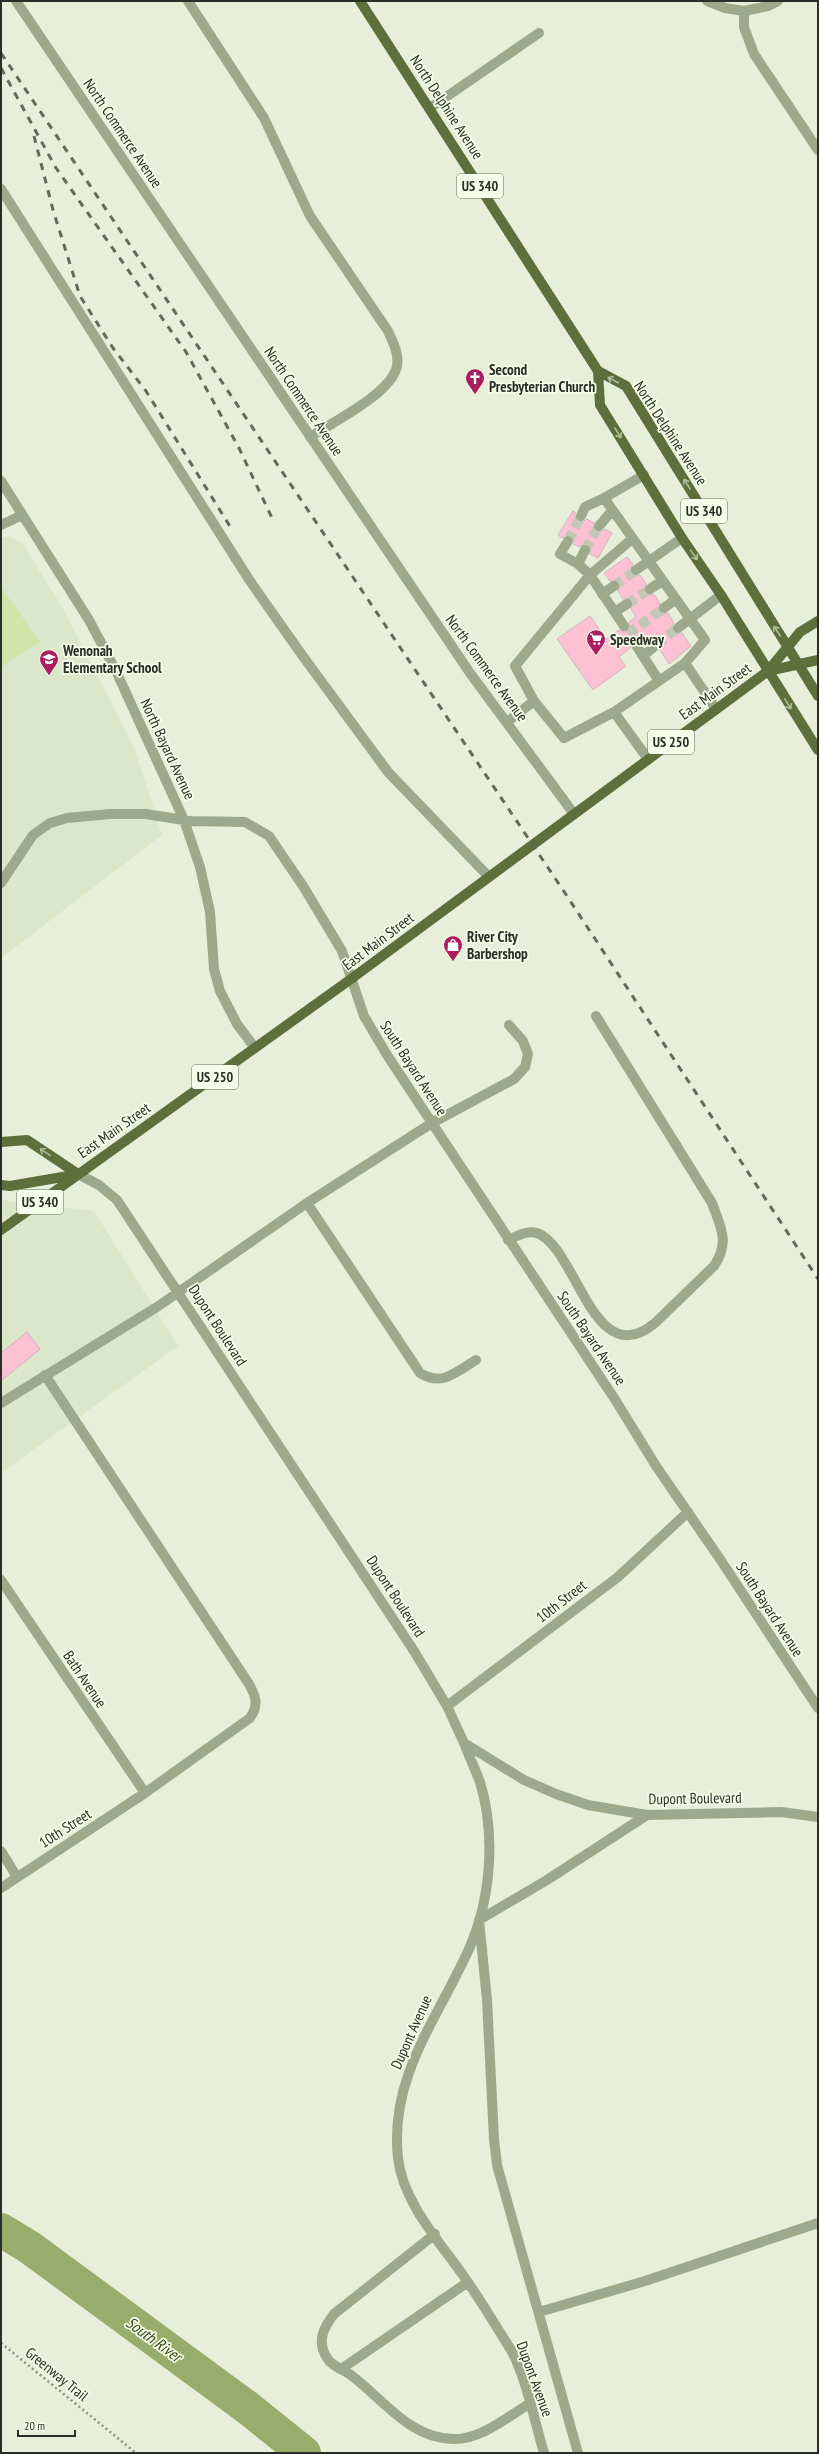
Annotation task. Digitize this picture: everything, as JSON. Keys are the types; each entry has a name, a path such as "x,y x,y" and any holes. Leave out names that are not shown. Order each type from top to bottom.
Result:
{"main road":[{"name":"North Delphine Avenue","path":"360,1 598,371 600,405 682,538 721,595 818,750"},
{"name":"North Delphine Avenue","path":"598,371 626,386 818,696"},
{"name":"East Main Street","path":"1,1230 351,979 768,671 788,649 800,632 818,621"},
{"name":"East Main Street","path":"768,671 818,660"},
{"path":"1,1142 27,1140 78,1174"},
{"name":"US 250","path":"1,1186 10,1186 78,1174"}],"street":[{"name":"North Commerce Avenue","path":"16,1 470,673 574,814"},
{"path":"188,1 264,118 310,216 388,331 397,351 397,366 393,378 376,394 310,437"},
{"path":"707,1 725,8 744,11 768,6 778,1"},
{"path":"744,11 744,27 754,54 818,150"},
{"path":"430,108 539,33"},
{"path":"1,189 250,581 302,655 388,772 489,877"},
{"path":"581,516 585,507 644,475"},
{"name":"North Bayard Avenue","path":"1,481 92,626 116,671 184,820 200,867 210,912 214,969 220,991 237,1024 255,1048"},
{"path":"604,498 705,640 685,663 614,712 564,738 534,701 515,666 590,575 632,539"},
{"path":"599,526 612,510"},
{"path":"1,525 22,515"},
{"path":"636,570 682,538"},
{"path":"568,541 560,554 578,564 590,575 624,626"},
{"path":"578,564 585,550"},
{"path":"650,589 662,581"},
{"path":"602,594 614,586"},
{"path":"678,628 721,595"},
{"path":"664,608 676,599"},
{"path":"615,612 627,604"},
{"path":"636,645 659,680"},
{"path":"643,656 656,645"},
{"path":"685,663 716,709"},
{"path":"506,722 534,701"},
{"path":"614,712 648,759"},
{"name":"South Bayard Avenue","path":"1,883 27,842 50,823 67,818 110,814 146,814 184,820 246,822 269,836 303,886 342,951 364,1016 508,1240 818,1708"},
{"path":"508,1240 526,1233 536,1233 544,1236 556,1250 595,1314 609,1329 628,1335 645,1332 714,1266 721,1255 723,1234 712,1203 596,1016"},
{"path":"1,1403 44,1375 157,1307 177,1291 307,1203 432,1123 514,1079 521,1072 527,1062 526,1048 509,1025"},
{"name":"Dupont Boulevard","path":"78,1174 99,1185 117,1200 414,1651 447,1706 464,1742 524,1780 556,1794 588,1805 647,1815 780,1812 818,1817"},
{"path":"307,1203 420,1373 431,1380 438,1380 449,1376 476,1360"},
{"name":"10th Street","path":"1,1888 145,1793 250,1718 257,1704 256,1696 44,1375"},
{"name":"10th Street","path":"447,1706 618,1577 688,1512"},
{"name":"Bath Avenue","path":"1,1580 145,1793"},
{"name":"Dupont Avenue","path":"464,1742 480,1782 486,1812 488,1864 479,1920 468,1949 420,2041 406,2080 400,2107 397,2139 401,2173 416,2208 468,2282 512,2352 543,2453"},
{"path":"578,2453 497,2165 494,2139 487,2000 479,1920 547,1880 647,1815"},
{"path":"1,1851 17,1877"},
{"path":"539,2312 645,2281 818,2223"},
{"path":"435,2234 334,2314 323,2328 322,2342 327,2359 352,2376 402,2419 432,2436 452,2439 471,2438 529,2404"},
{"path":"341,2369 468,2282"}],"path":[{"name":"Greenway Trail","path":"1,2342 136,2453"}],"shaded area":[{"name":"Wenonah Elementary School","path":"9,536 22,543 61,605 134,747 162,835 1,958 1,538"},
{"path":"1,1200 94,1211 178,1346 1,1473"}],"green space":[{"path":"1,587 40,642 1,667"}],"building":[{"path":"573,511 575,512 575,517 578,522 582,522 587,519 594,523 595,531 601,532 605,529 612,533 598,558 590,554 591,549 588,544 584,544 579,547 574,544 574,538 571,535 562,538 558,535"},
{"path":"627,557 633,564 630,570 631,574 636,576 640,575 646,584 644,589 645,593 650,595 654,594 660,603 659,612 662,614 668,613 674,623 672,626 673,632 676,634 682,633 691,646 669,664 660,650 662,644 659,639 652,640 649,635 641,641 633,639 630,642 630,648 619,657 626,666 593,690 557,639 590,616 606,639 619,630 624,632 630,629 629,622 636,617 631,609 633,601 630,598 623,599 618,591 620,586 619,582 610,581 604,573"},
{"path":"27,1332 40,1349 1,1381 1,1353"}],"waterway":[{"name":"South River","path":"1,2230 29,2247 248,2408 304,2453"}],"tunnel":[{"path":"568,541 581,516"},
{"path":"585,550 599,526"},
{"path":"614,586 636,570"},
{"path":"627,604 650,589"},
{"path":"628,634 664,608"},
{"path":"656,645 678,628"}],"railway":[{"path":"1,53 563,890 818,1279"},
{"path":"1,68 56,168 186,352 239,448 272,518"},
{"path":"34,136 53,210 80,296 113,348 146,391 231,528"}],"place":[{"name":"Second Presbyterian Church","path":"475,395"},
{"name":"Speedway","path":"596,656"},
{"name":"Wenonah Elementary School","path":"49,676"},
{"name":"River City Barbershop","path":"453,962"}]}
